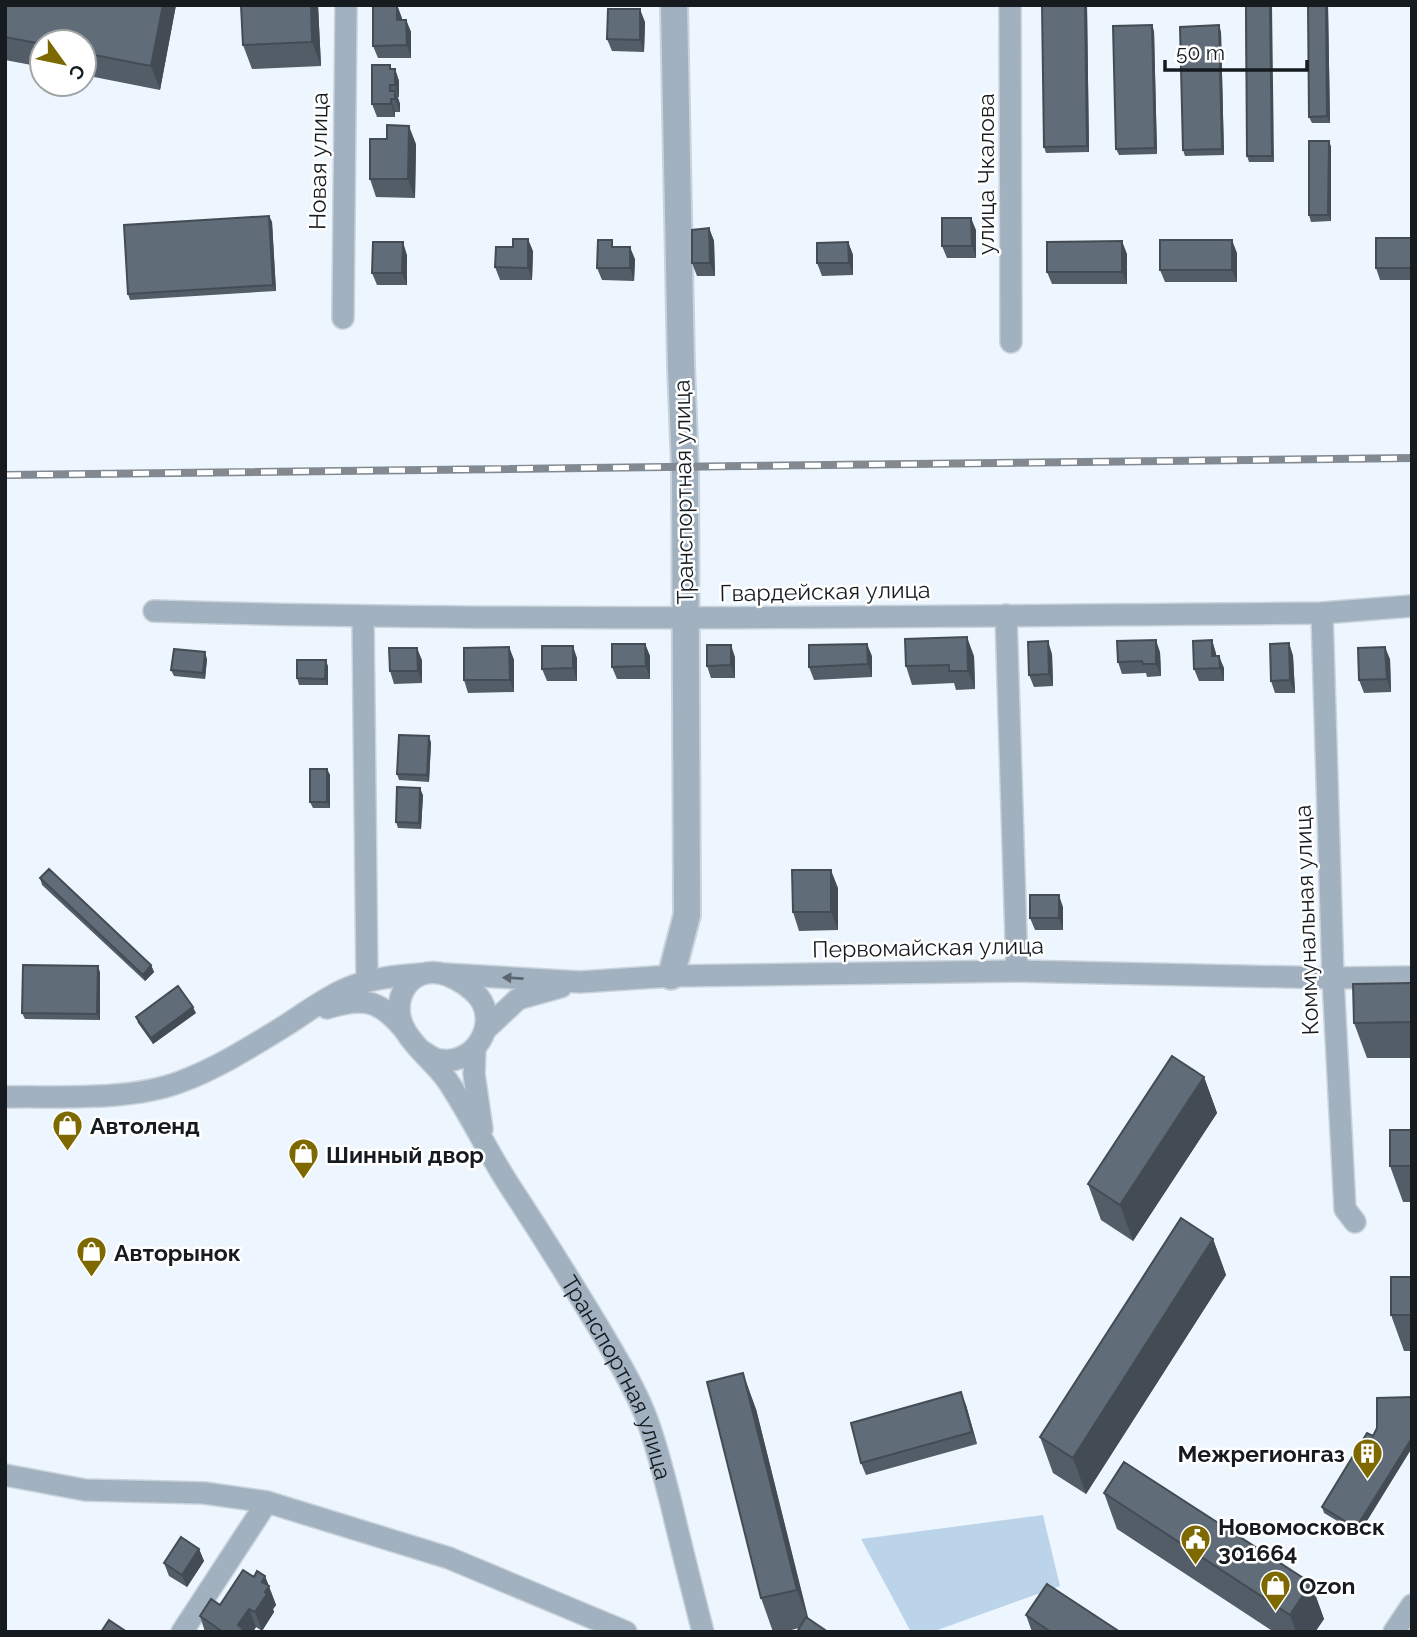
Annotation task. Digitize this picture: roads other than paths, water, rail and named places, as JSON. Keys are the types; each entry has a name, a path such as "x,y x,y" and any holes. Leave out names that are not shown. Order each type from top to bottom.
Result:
{"street":[{"name":"Новая улица","path":"343,318 346,5"},
{"name":"Транспортная улица","path":"671,976 687,915 685,467 674,5"},
{"name":"улица Чкалова","path":"1010,5 1012,342"},
{"name":"Гвардейская улица","path":"155,611 363,617 686,619 1322,613 1412,606"},
{"name":"Коммунальная улица","path":"1322,613 1333,978 1345,1209 1355,1222"},
{"path":"1006,615 1017,971"},
{"path":"363,617 367,981"},
{"name":"Первомайская улица","path":"445,974 580,982 671,976 1017,971 1333,978 1412,977"},
{"path":"405,1031 398,1014 398,1000 407,984 421,974"},
{"path":"5,1097 106,1095 177,1083 202,1073 324,1000 367,981 421,974 445,974 466,985 479,997 485,1014 486,1029"},
{"path":"286,1025 322,1009 359,1000 390,1012 422,1051 439,1060 446,1060 465,1056 475,1049 486,1029 518,999 580,982"},
{"path":"475,1049 474,1074 484,1145"},
{"name":"Транспортная улица","path":"422,1051 462,1103 484,1145 569,1278 644,1412 659,1458 703,1632"},
{"path":"5,1475 85,1490 204,1493 267,1502 449,1558 614,1630"},
{"path":"182,1632 267,1502"},
{"path":"1394,1632 1412,1605"}],"railway":[{"path":"5,475 1412,458"}],"place":[{"name":"Автоленд","path":"67,1152"},
{"name":"Шинный двор","path":"303,1181"},
{"name":"Авторынок","path":"91,1279"},
{"name":"Межрегионгаз","path":"1368,1480"},
{"name":"Новомосковск 301664","path":"1195,1566"},
{"name":"Ozon","path":"1276,1612"}]}
